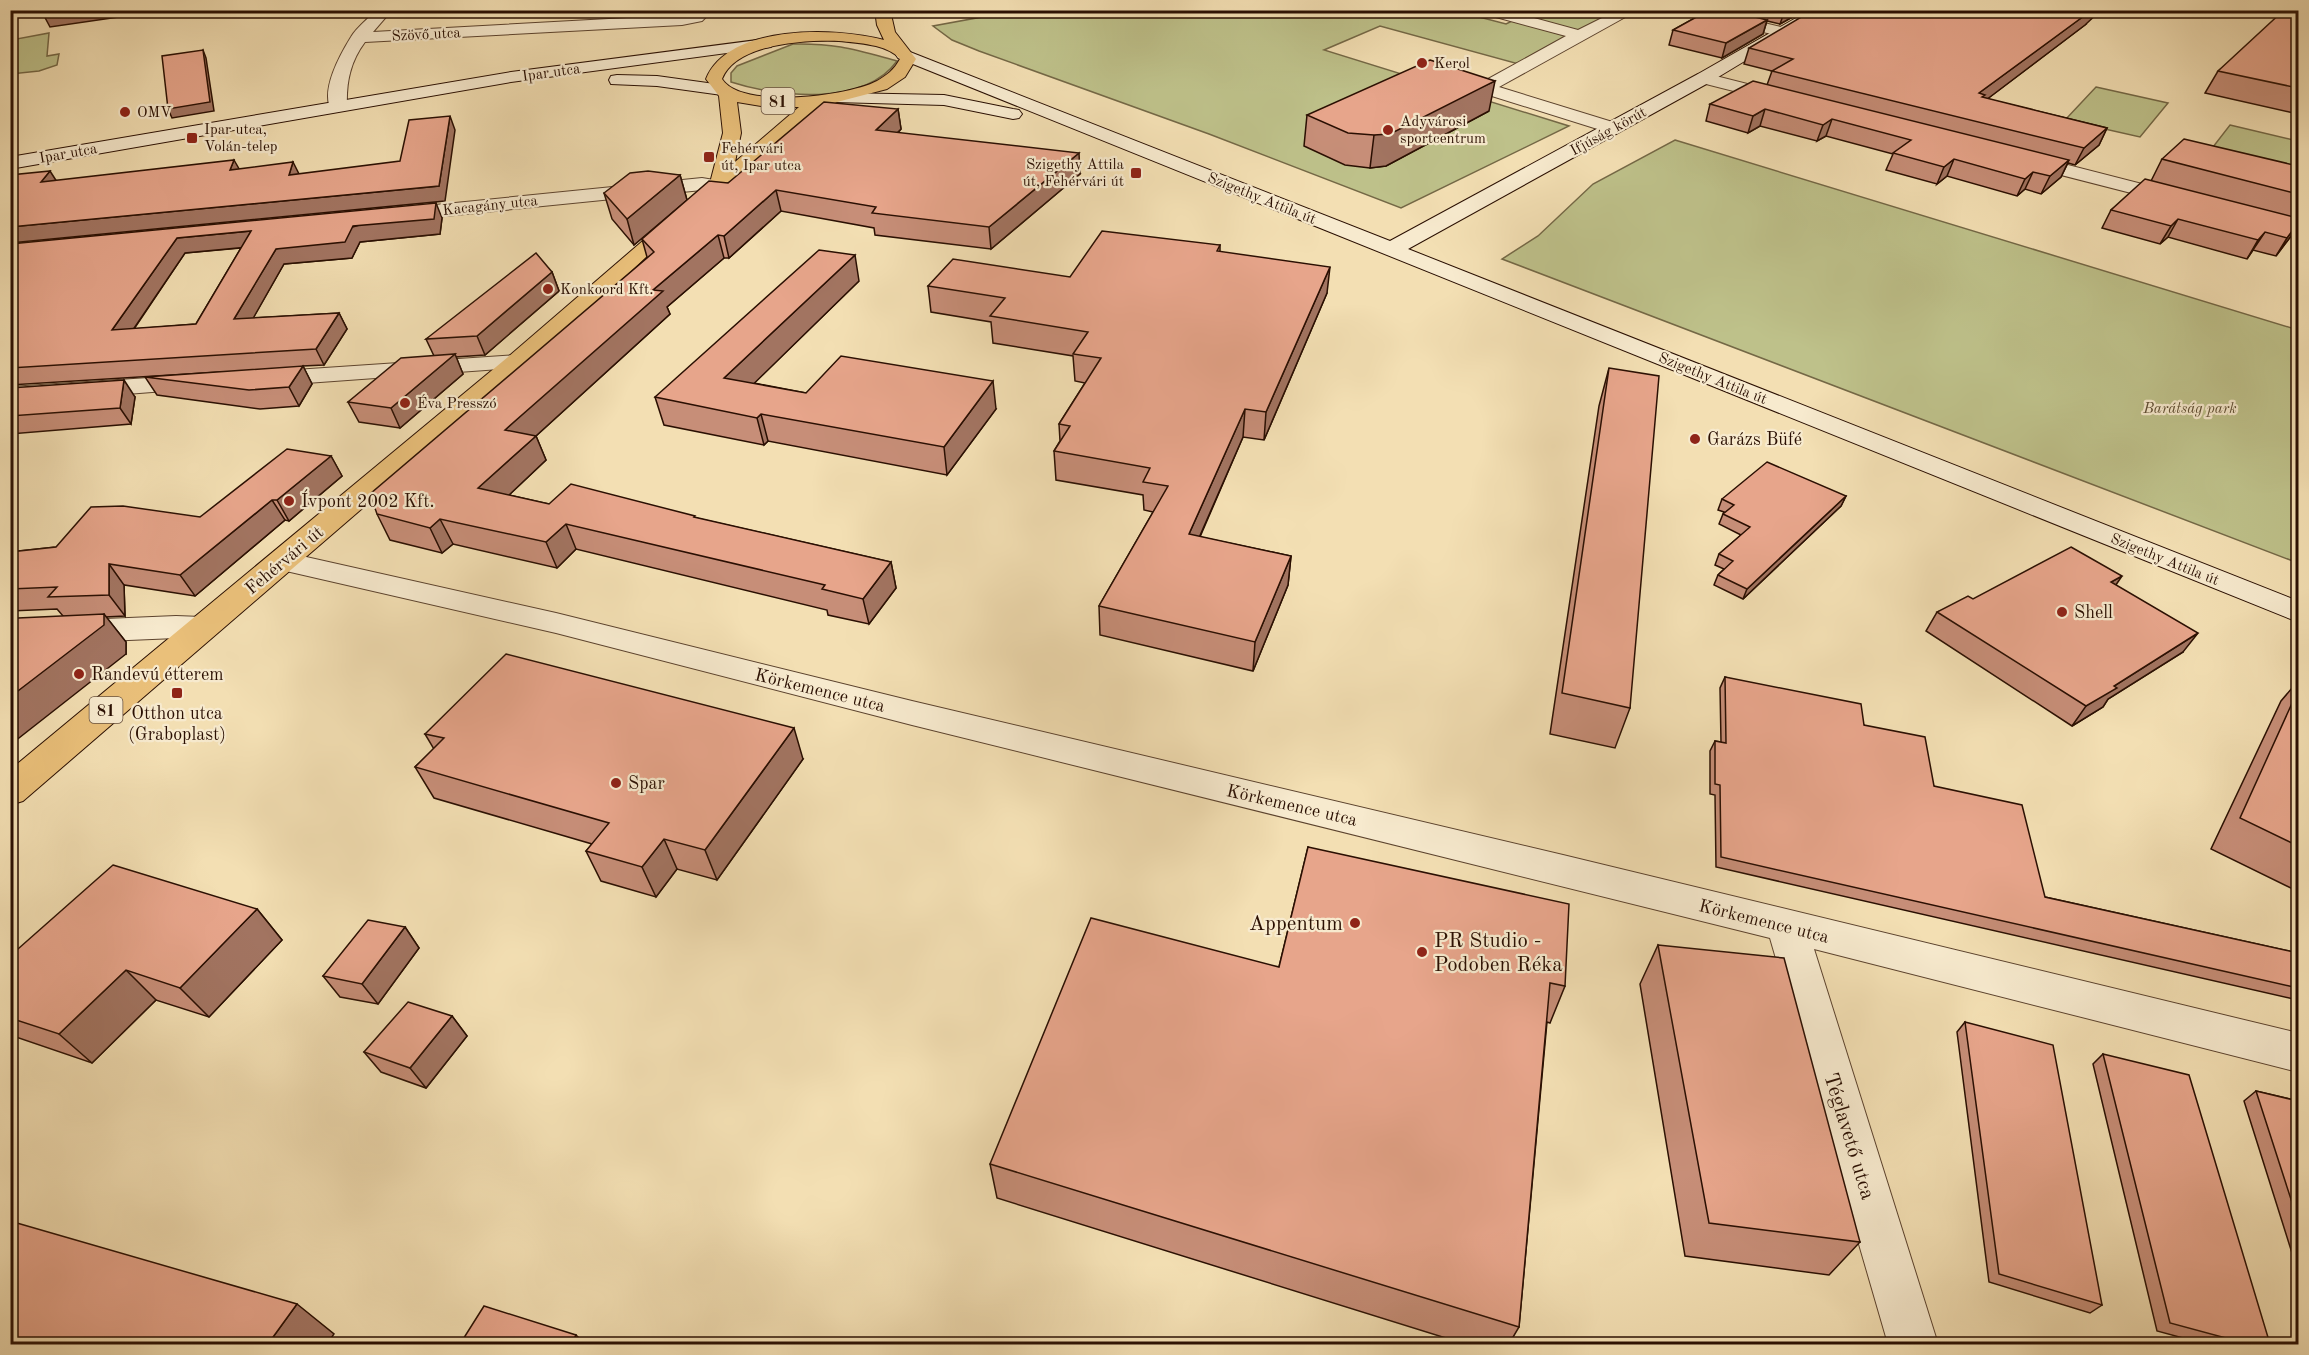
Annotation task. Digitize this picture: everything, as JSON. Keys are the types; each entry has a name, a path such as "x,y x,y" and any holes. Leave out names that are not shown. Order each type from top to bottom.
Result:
{"main road":[{"path":"882,10 886,34 901,52"},
{"path":"790,38 827,19"},
{"path":"719,186 732,133 725,92 714,80 714,73 718,66 737,54 790,38 836,36 861,38 901,52"},
{"name":"Fehérvári út","path":"10,791 517,362 801,114 836,99 891,81 906,67 908,59 901,52"},
{"name":"Fehérvári út","path":"725,92 765,100 836,99"}],"street":[{"path":"338,107 338,76 358,38 385,10"},
{"name":"Szövő utca","path":"358,38 682,20 697,18 706,10"},
{"path":"1486,10 1580,35"},
{"path":"1613,128 1485,88 1580,35 1631,10"},
{"path":"1686,10 1784,32"},
{"name":"Ifjúság körút","path":"1392,249 1704,78 1822,10"},
{"name":"Ipar utca","path":"10,163 512,78 765,44"},
{"name":"Szigethy Attila út","path":"901,52 1128,145 2298,612"},
{"path":"1704,78 1804,104"},
{"name":"Ipar utca","path":"338,107 498,87 590,80 657,81 725,92"},
{"name":"Szigethy Attila út","path":"836,99 944,100 992,109 1128,145"},
{"path":"2006,155 2197,204"},
{"name":"Kacagány utca","path":"369,217 702,184 719,186"},
{"path":"10,395 517,362"},
{"name":"Körkemence utca","path":"284,561 556,623 2298,1053"},
{"path":"10,634 176,627 202,628"},
{"name":"Téglavető utca","path":"1787,927 1913,1344"}],"green space":[{"path":"1020,10 1456,11 1506,24 1512,21 1574,38 1526,66 1380,26 1324,50 1569,126 1401,208 1209,134 979,51 952,40 933,26"},
{"path":"1500,11 1631,11 1585,32"},
{"path":"49,33 47,56 59,54 57,65 39,71 11,74 11,40"},
{"path":"793,44 834,46 897,61 882,76 864,86 842,92 795,94 772,92 731,82 731,73 737,66"},
{"path":"2096,87 2168,103 2140,137 2065,120"},
{"path":"2230,125 2298,141 2298,175 2206,156"},
{"name":"Barátság park","path":"1675,140 2298,330 2298,563 1502,259 1538,236 1593,184"}],"building":[{"path":"1709,10 1727,10 1767,20 1726,43 1673,30"},
{"path":"1813,10 2092,10 1979,93 1985,95 1982,97 2107,128 2084,148 1772,71 1793,59 1749,48"},
{"path":"2284,10 2298,10 2298,88 2218,71"},
{"path":"203,50 210,102 168,109 162,56"},
{"path":"1430,60 1495,81 1390,134 1348,133 1307,115"},
{"path":"1753,81 2069,160 2050,176 2033,172 2025,179 1954,159 1944,167 1893,153 1911,140 1832,119 1823,125 1765,109 1753,116 1710,104"},
{"path":"824,102 898,109 876,130 1079,153 989,227 872,213 876,207 776,190 724,236 718,235 653,290 663,291 505,430 536,436 478,488 549,504 571,484 694,517 891,562 863,599 822,589 825,585 566,524 546,542 440,519 430,528 377,514 370,494 654,252 642,239 709,181 728,183"},
{"path":"450,116 439,186 10,227 10,175 50,171 41,182 234,160 230,170 293,162 289,175 400,161 409,120"},
{"path":"2184,139 2298,166 2298,194 2162,159"},
{"path":"648,171 680,175 627,219 604,193 630,173"},
{"path":"2145,179 2298,218 2298,223 2287,238 2265,232 2258,240 2178,219 2171,226 2111,210"},
{"path":"436,203 434,219 353,226 345,242 276,249 234,319 339,313 316,349 10,368 10,244","holes":["251,231 196,324 112,330 177,238"]},
{"path":"1102,231 1220,245 1217,251 1330,267 1266,412 1245,409 1189,534 1291,556 1255,642 1099,606 1168,486 1143,482 1150,468 1054,451 1070,426 1059,424 1101,358 1073,354 1088,332 990,316 1005,298 928,286 953,259 1070,277"},
{"path":"819,250 855,255 724,378 806,393 841,356 993,381 944,447 761,414 757,418 655,397"},
{"path":"536,253 552,272 477,336 426,339"},
{"path":"455,354 391,408 348,402 401,358"},
{"path":"303,366 289,387 249,390 145,377"},
{"path":"1609,368 1659,376 1630,708 1562,693"},
{"path":"124,380 120,408 10,416 10,388"},
{"path":"287,449 331,456 277,500 272,500 180,575 109,564 109,595 48,597 57,587 10,589 10,552 56,547 91,507 123,506 200,517"},
{"path":"1767,462 1846,496 1747,589 1718,575 1733,561 1719,554 1750,527 1723,514 1734,505 1722,499"},
{"path":"2071,547 2122,576 2111,582 2198,633 2114,686 2117,688 2086,706 1937,612 1968,596 1973,599"},
{"path":"104,614 104,625 10,697 10,627 18,618"},
{"name":"Spar","path":"506,654 794,728 705,850 664,839 642,867 586,851 609,823 415,767 444,738 425,734"},
{"path":"1725,677 1861,704 1864,725 1925,737 1934,786 2022,805 2045,897 2298,953 2298,988 1721,857 1720,785 1715,784 1715,741 1726,743"},
{"path":"2298,690 2298,846 2240,818"},
{"path":"1308,847 1569,904 1565,986 1550,983 1519,1327 990,1164 1091,918 1279,967"},
{"path":"113,865 257,909 180,988 126,970 59,1034 10,1018 10,956"},
{"path":"368,920 405,927 362,984 323,976"},
{"path":"1658,945 1784,958 1860,1242 1709,1223"},
{"path":"408,1002 452,1016 410,1068 364,1052"},
{"path":"1965,1022 2053,1045 2102,1305 1999,1274"},
{"path":"2103,1054 2189,1075 2270,1344 2248,1344 2170,1323"},
{"path":"2256,1091 2298,1101 2298,1221"},
{"path":"10,1221 297,1304 268,1344 10,1344"},
{"path":"484,1306 576,1335 571,1344 460,1344"},
{"path":"1770,1341 1796,1344 1770,1344"}],"place":[{"name":"Kerol","path":"1422,63"},
{"name":"OMV","path":"125,112"},
{"name":"Adyvárosi sportcentrum","path":"1388,130"},
{"name":"Ipar utca, Volán-telep","path":"192,138"},
{"name":"Fehérvári út, Ipar utca","path":"709,157"},
{"name":"Szigethy Attila út, Fehérvári út","path":"1136,173"},
{"name":"Konkoord Kft.","path":"548,289"},
{"name":"Éva Presszó","path":"405,403"},
{"name":"Garázs Büfé","path":"1695,439"},
{"name":"Ívpont 2002 Kft.","path":"289,501"},
{"name":"Shell","path":"2062,612"},
{"name":"Randevú étterem","path":"79,674"},
{"name":"Otthon utca (Graboplast)","path":"177,693"},
{"name":"Spar","path":"616,783"},
{"name":"Appentum","path":"1355,923"},
{"name":"PR Studio - Podoben Réka","path":"1422,952"}]}
